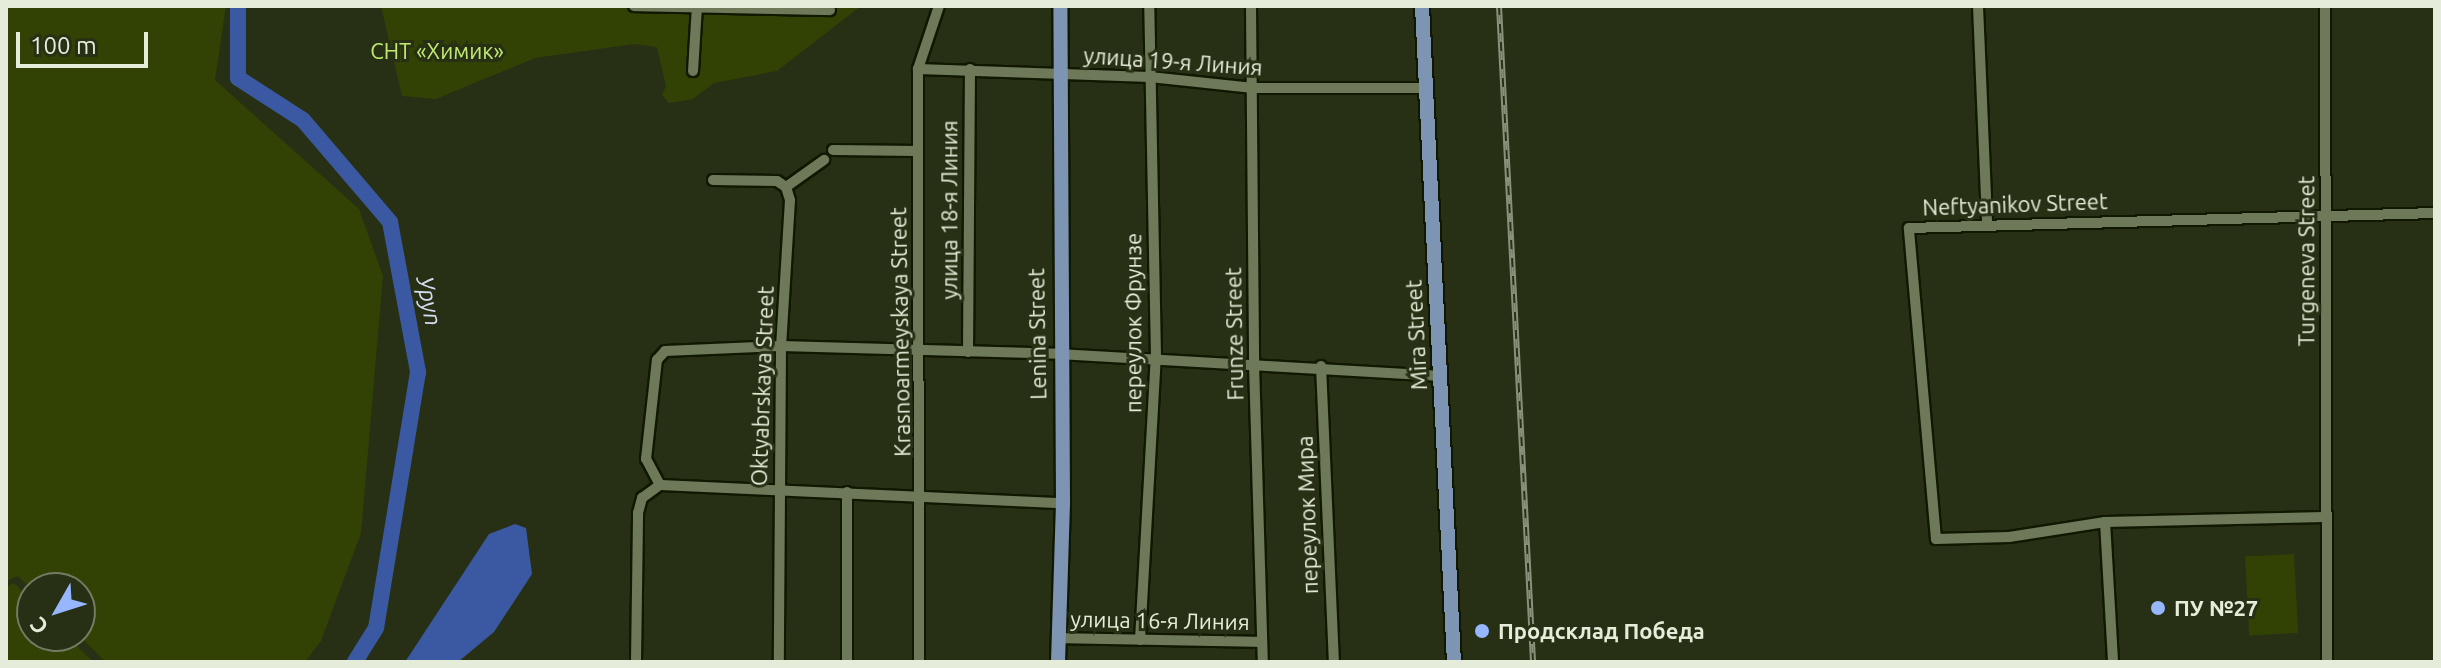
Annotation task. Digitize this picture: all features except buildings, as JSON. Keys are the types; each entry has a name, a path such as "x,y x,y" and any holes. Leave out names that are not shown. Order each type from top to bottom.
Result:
{"main road":[{"name":"Lenina Street","path":"1058,662 1063,503 1057,73 1060,6"},
{"name":"Mira Street","path":"1422,6 1454,662"}],"street":[{"path":"634,6 830,10"},
{"path":"693,71 697,6"},
{"name":"Krasnoarmeyskaya Street","path":"919,662 922,495 918,351 918,69 939,6"},
{"name":"переулок Фрунзе","path":"1140,640 1156,357 1149,6"},
{"name":"Frunze Street","path":"1251,6 1254,364 1263,662"},
{"path":"1978,6 1987,225"},
{"name":"Turgeneva Street","path":"2325,6 2327,662"},
{"name":"улица 19-я Линия","path":"918,69 1150,77 1253,88 1425,88"},
{"name":"улица 18-я Линия","path":"968,352 970,69"},
{"path":"833,150 918,151"},
{"path":"713,180 777,181 786,187 824,160"},
{"name":"Oktyabrskaya Street","path":"779,662 781,346 786,187"},
{"name":"Neftyanikov Street","path":"2105,522 2009,537 1936,539 1909,228 2435,213"},
{"path":"660,485 646,459 657,360 665,351 781,346 1156,357 1440,376"},
{"name":"переулок Мира","path":"1321,366 1334,662"},
{"path":"636,662 638,513 642,498 660,485 1063,503"},
{"path":"847,492 847,662"},
{"path":"2113,662 2105,522 2325,517"},
{"name":"улица 16-я Линия","path":"1058,638 1262,642"}],"green space":[{"path":"6,6 226,6 215,80 359,209 383,276 361,533 321,641 305,662 106,662 96,652 96,572 16,572 16,577 6,581"},
{"name":"СНТ «Химик»","path":"381,6 861,6 777,71 714,83 693,99 669,103 662,95 666,86 657,47 634,44 535,58 436,99 402,96"},
{"path":"2294,554 2298,633 2249,635 2245,557"},
{"path":"16,585 16,652 83,652 93,662 6,662 6,587"}],"water":[{"path":"515,524 526,528 532,574 494,632 458,662 405,662 489,534"}],"waterway":[{"name":"Уруп","path":"238,6 238,78 303,120 390,222 418,372 376,628 355,662"}],"railway":[{"path":"1499,6 1533,662"}],"place":[{"name":"ПУ №27","path":"2158,608"},
{"name":"Продсклад Победа","path":"1482,631"}]}
